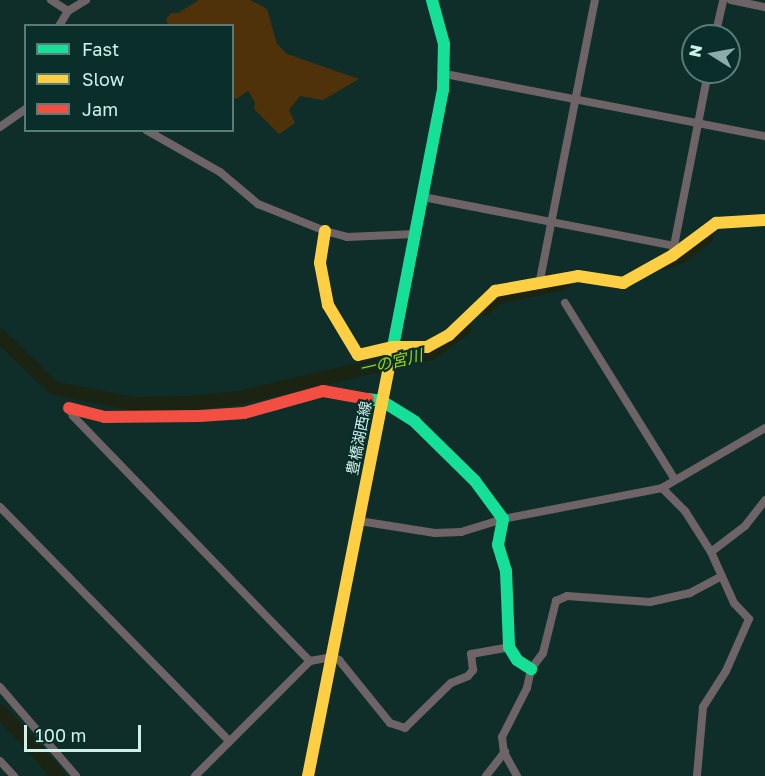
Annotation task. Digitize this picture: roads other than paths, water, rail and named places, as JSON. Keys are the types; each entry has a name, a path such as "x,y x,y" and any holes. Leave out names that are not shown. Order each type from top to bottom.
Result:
{"street":[{"path":"51,0 68,11"},
{"path":"60,24 68,11 86,0"},
{"name":"豊橋湖西線","path":"309,776 445,74 444,44 432,0"},
{"path":"539,285 573,98 595,0"},
{"path":"718,24 723,0"},
{"path":"731,0 765,8"},
{"path":"445,74 765,136"},
{"path":"674,250 705,84"},
{"path":"0,127 24,110"},
{"path":"150,132 220,172 258,204 324,231 347,237 415,234"},
{"path":"423,197 549,221 674,250"},
{"path":"324,231 320,263 328,305 358,355 393,347 427,347 449,335 495,291 539,285 578,276 623,283 717,223 765,220"},
{"path":"565,303 675,480"},
{"path":"69,408 104,417 200,416 244,413 323,391 381,401 415,422 475,481 503,519 498,545 506,571 509,647 517,660 531,669"},
{"path":"69,408 72,416 310,661"},
{"path":"359,521 435,533 461,532 503,519 662,488 765,428"},
{"path":"662,488 677,499 711,552 720,577 734,603 749,619 726,670 703,707 697,776"},
{"path":"711,552 745,526 765,500"},
{"path":"0,507 229,741"},
{"path":"517,776 504,752 502,737 527,688 531,669 543,653 556,601 567,596 650,602 690,593 720,577"},
{"path":"195,776 310,661 332,657 352,674 390,723 405,728 451,683 468,676 473,670 471,654 509,647"},
{"path":"0,687 76,776"},
{"path":"486,776 504,752"},
{"path":"0,761 14,776"}],"waterway":[{"name":"一の宮川","path":"664,263 684,255 706,237"},
{"name":"一の宮川","path":"485,309 498,297 564,283"},
{"name":"一の宮川","path":"0,336 54,388 133,404 194,403 238,398 431,353 464,329"},
{"path":"0,711 59,776"}]}
